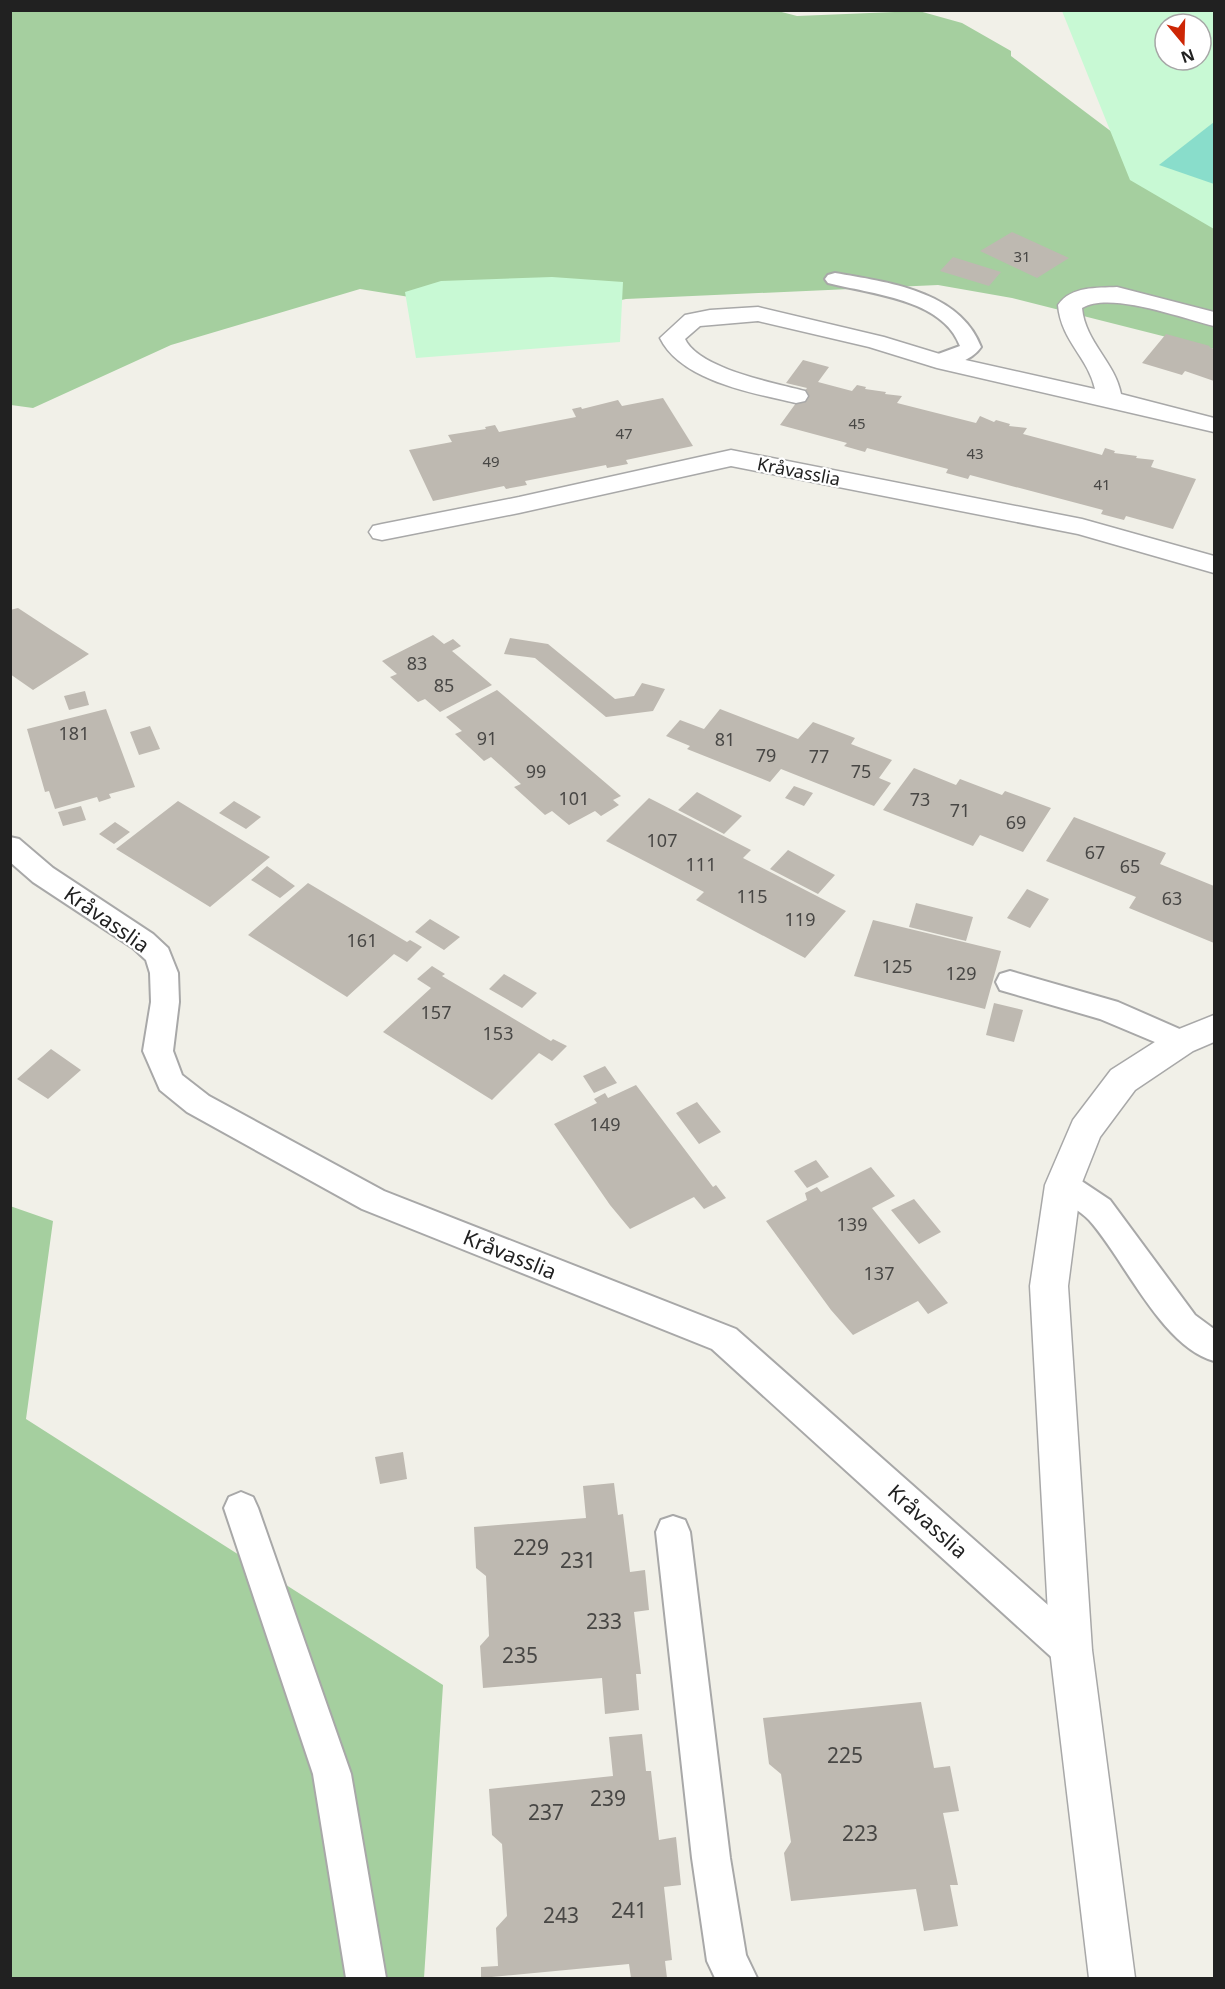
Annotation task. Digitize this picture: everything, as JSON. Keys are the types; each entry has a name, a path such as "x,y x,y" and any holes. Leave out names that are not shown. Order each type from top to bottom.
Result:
{"street":[{"path":"1109,399 1105,378 1083,347 1070,321 1070,305 1085,296 1117,294 1215,319"},
{"path":"796,396 736,379 698,364 679,350 672,338 693,320 758,314 876,342 937,361 1109,399 1215,426"},
{"name":"Kråvasslia","path":"382,532 519,505 731,458 1082,527 1215,565"},
{"path":"1112,1978 1071,1650 1049,1286 1063,1185 1084,1130 1123,1080 1198,1035"}],"lane":[{"path":"835,279 907,295 951,318 964,331 971,347 966,353 937,361"},
{"name":"Kråvasslia","path":"10,846 43,874 143,941 158,955 164,973 165,1002 158,1051 170,1082 198,1104 373,1200 724,1339 1071,1650"},
{"path":"1010,982 1198,1035"},
{"path":"1063,1185 1100,1209 1184,1325 1215,1347"},
{"path":"241,1508 332,1774 366,1978"},
{"path":"673,1533 711,1858 727,1960 737,1978"}],"green space":[{"path":"774,10 797,16 919,11 962,23 1011,51 1011,56 1165,172 1214,189 1214,349 1012,298 938,285 626,299 516,323 502,312 360,289 171,345 33,408 11,405 10,11"},
{"path":"1062,11 1214,11 1214,229 1130,180"},
{"path":"552,277 623,282 620,342 416,358 405,292 441,281"},
{"path":"10,1206 53,1221 26,1419 443,1685 424,1978 11,1978"}],"shaded area":[{"path":"1214,122 1214,184 1159,165"}],"building":[{"path":"1012,232 1069,258 1037,278 980,251"},
{"path":"953,257 1001,272 989,286 940,271"},
{"path":"1166,334 1214,349 1214,381 1185,371 1182,375 1142,363"},
{"path":"803,360 829,367 818,382 852,391 857,385 866,387 865,389 886,392 885,394 902,396 897,403 976,423 980,416 994,422 996,420 1010,424 1009,426 1027,428 1023,434 1102,455 1105,448 1115,451 1114,453 1154,460 1151,467 1196,479 1173,529 1126,516 1124,520 1101,514 1103,510 970,475 968,479 946,473 948,469 867,448 865,452 844,446 847,443 780,425 807,388 786,383"},
{"path":"663,398 693,446 626,460 628,464 607,468 606,465 525,481 527,485 506,489 504,486 433,501 409,450 452,442 448,435 486,429 485,427 495,425 499,432 576,417 572,409 581,407 582,409 618,400 622,406"},
{"path":"18,608 89,654 33,690 10,674 10,610"},
{"path":"433,635 444,644 453,639 461,646 452,651 492,685 440,712 425,699 418,702 390,677 397,674 382,661"},
{"path":"510,638 548,644 615,699 634,696 642,683 665,689 653,711 606,717 535,658 504,654"},
{"path":"497,690 621,796 613,800 619,805 601,816 595,811 569,825 552,811 545,815 514,787 521,784 491,757 484,761 455,734 462,731 446,717"},
{"path":"85,691 89,705 69,710 64,696"},
{"path":"106,709 135,787 109,794 111,798 99,802 97,797 55,809 49,791 45,792 27,729"},
{"path":"720,709 798,739 813,722 855,738 851,744 892,760 879,778 891,783 874,806 781,769 770,782 687,749 690,746 666,736 680,720 704,729"},
{"path":"150,726 160,749 139,755 130,732"},
{"path":"914,768 956,785 960,779 1002,795 1005,791 1051,808 1023,852 980,835 973,846 883,810"},
{"path":"794,786 813,793 804,806 785,798"},
{"path":"697,792 742,816 724,834 678,810"},
{"path":"649,798 751,850 743,858 846,911 805,958 696,900 704,892 606,841"},
{"path":"178,801 270,857 210,907 116,849"},
{"path":"234,801 261,817 246,829 219,813"},
{"path":"81,806 86,820 63,826 58,812"},
{"path":"1074,817 1166,853 1160,864 1214,886 1214,943 1129,908 1136,897 1046,861"},
{"path":"115,822 130,832 114,844 99,834"},
{"path":"788,850 835,875 818,894 770,869"},
{"path":"267,866 295,886 280,898 251,880"},
{"path":"308,883 407,942 410,940 422,947 407,962 394,954 347,997 248,935"},
{"path":"1027,889 1049,899 1030,928 1007,918"},
{"path":"916,903 973,917 966,941 909,927"},
{"path":"430,919 460,937 444,950 415,932"},
{"path":"873,920 1001,951 985,1009 854,976"},
{"path":"432,966 445,974 442,976 551,1041 553,1039 567,1046 552,1061 539,1053 492,1100 383,1032 431,988 417,979"},
{"path":"504,974 537,993 522,1008 489,989"},
{"path":"994,1003 1023,1010 1014,1042 986,1035"},
{"path":"51,1049 81,1070 48,1099 17,1079"},
{"path":"605,1066 617,1083 594,1093 583,1076"},
{"path":"636,1085 713,1187 716,1185 726,1198 704,1209 694,1197 630,1229 610,1205 554,1124 597,1103 594,1099 605,1093 608,1098"},
{"path":"697,1102 721,1132 699,1144 676,1113"},
{"path":"816,1160 829,1177 807,1188 794,1171"},
{"path":"871,1167 895,1196 872,1208 948,1303 928,1314 918,1301 853,1335 831,1310 766,1221 807,1200 805,1193 817,1187 821,1192"},
{"path":"914,1199 941,1232 919,1244 891,1210"},
{"path":"403,1452 407,1479 380,1484 375,1457"},
{"path":"614,1483 618,1515 623,1514 630,1572 645,1570 649,1610 634,1612 641,1674 636,1674 639,1710 605,1714 602,1678 483,1688 480,1646 489,1636 486,1576 476,1568 474,1527 586,1518 583,1486"},
{"path":"921,1702 934,1768 950,1766 959,1811 943,1813 958,1885 950,1885 958,1926 924,1931 916,1889 791,1901 784,1853 791,1842 781,1774 769,1764 763,1718"},
{"path":"642,1734 646,1771 651,1771 659,1840 676,1837 681,1885 664,1887 672,1960 665,1961 667,1978 631,1978 629,1964 481,1978 481,1967 498,1966 496,1928 507,1916 502,1844 492,1835 489,1789 613,1776 609,1737"}]}
